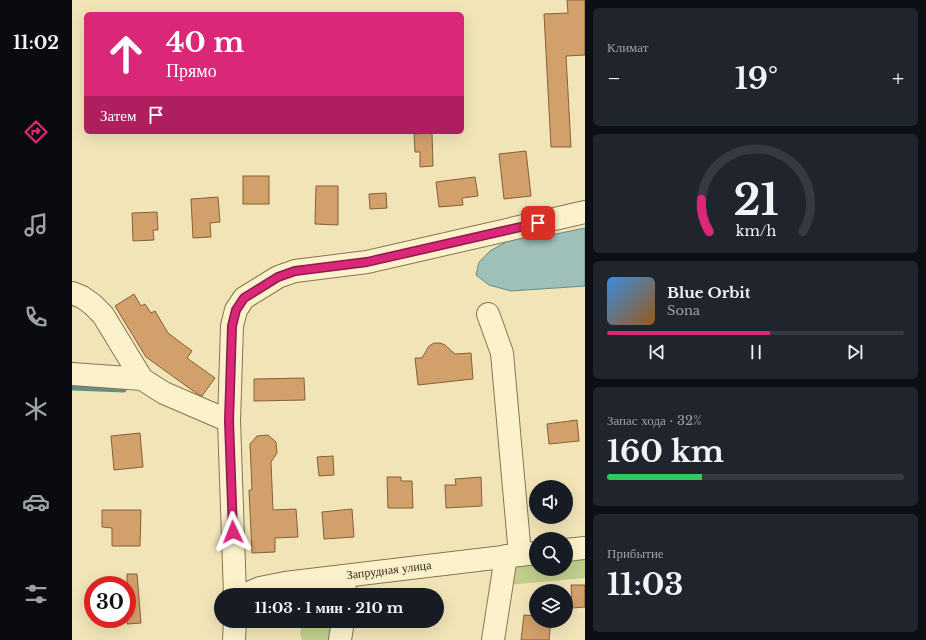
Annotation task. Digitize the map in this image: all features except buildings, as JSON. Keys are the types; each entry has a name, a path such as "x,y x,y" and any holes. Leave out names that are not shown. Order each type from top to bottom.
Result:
{"street":[{"path":"235,588 229,421 232,326 236,310 244,298 272,281 295,271 367,262 585,212"},
{"path":"72,293 87,300 103,315 142,379 164,393 229,421"},
{"path":"488,314 502,353 521,555 493,640"},
{"path":"72,374 142,379"},
{"path":"573,549 585,548"},
{"name":"Запрудная улица","path":"260,588 285,583 344,585 521,555"},
{"path":"234,640 235,628"},
{"path":"340,640 342,628"}],"green space":[{"path":"585,559 585,578 507,585 514,567 529,566 529,576 573,576 573,560"},
{"path":"301,628 335,628 332,640 302,640 300,633"}],"water":[{"path":"585,228 585,286 511,291 489,285 476,275 479,262 490,251 511,239 546,230 551,235"}],"waterway":[{"path":"72,388 124,390"}],"route":[{"path":"233,532 229,421 232,326 236,310 244,298 278,277 295,271 367,262 538,223"}]}
